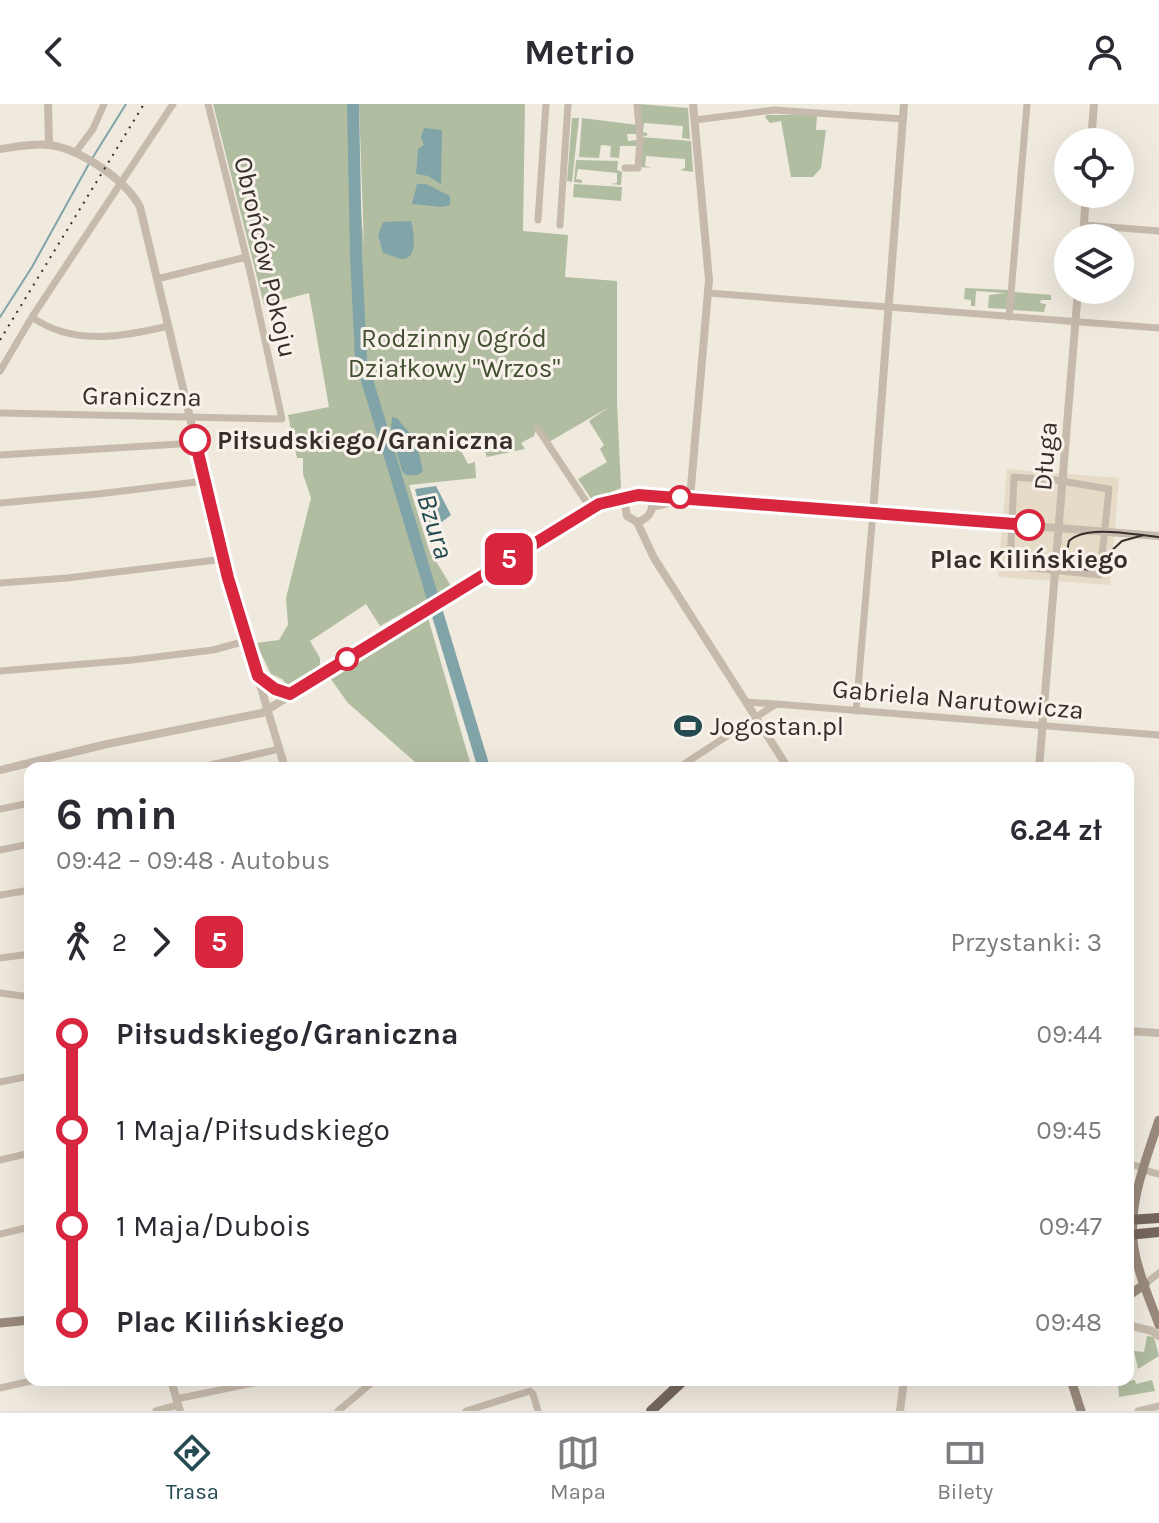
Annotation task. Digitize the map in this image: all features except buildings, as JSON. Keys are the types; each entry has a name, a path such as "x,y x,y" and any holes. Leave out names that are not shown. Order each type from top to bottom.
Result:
{"main road":[{"path":"1134,1204 1159,1120"},
{"path":"1134,1220 1159,1218"},
{"path":"1134,1235 1159,1232"},
{"path":"1134,1250 1159,1325"},
{"path":"1134,1292 1145,1284"},
{"path":"0,1323 24,1321"},
{"path":"643,1411 669,1386"},
{"path":"651,1411 678,1386"},
{"path":"1073,1386 1081,1411"}],"street":[{"path":"48,104 49,145"},
{"path":"75,153 93,129 104,104"},
{"path":"0,371 32,317 173,104"},
{"name":"Obrońców Pokoju","path":"208,104 282,419"},
{"path":"538,220 546,104"},
{"path":"560,225 568,104"},
{"path":"625,168 638,168 640,139 637,104"},
{"path":"690,498 708,293 693,104"},
{"path":"856,711 904,104"},
{"path":"1009,317 1027,104"},
{"path":"1092,128 1094,104"},
{"path":"695,120 774,110 903,119"},
{"path":"0,149 49,145 75,153 120,182 140,207 224,559 283,762"},
{"path":"1134,229 1159,231"},
{"path":"157,279 246,257"},
{"path":"708,293 1159,328"},
{"name":"Długa","path":"1040,762 1077,304"},
{"path":"32,317 66,334 126,336 168,326"},
{"name":"Graniczna","path":"0,413 282,419"},
{"path":"538,429 591,509"},
{"path":"0,455 196,443"},
{"path":"1014,477 1109,489 1100,575 1010,566 1011,523 1014,477"},
{"path":"0,503 205,481"},
{"path":"632,496 625,505 627,516 640,521 649,517 652,507 645,496"},
{"path":"33,762 254,715 591,509 632,496 1159,536"},
{"path":"652,507 690,498"},
{"path":"603,503 625,505"},
{"path":"640,521 648,547 784,762"},
{"path":"0,583 224,559"},
{"path":"0,671 145,659 213,650 246,641"},
{"path":"258,676 275,689 290,694"},
{"name":"Gabriela Narutowicza","path":"747,702 1159,735"},
{"path":"687,762 776,704"},
{"path":"223,762 279,749"},
{"path":"0,770 24,764"},
{"path":"0,809 24,804"},
{"path":"0,850 24,845"},
{"path":"0,895 24,891"},
{"path":"0,958 24,955"},
{"path":"0,993 24,996"},
{"path":"1134,1031 1159,1033"},
{"path":"0,1082 24,1077"},
{"path":"0,1160 24,1154"},
{"path":"1134,1165 1159,1174"},
{"path":"0,1234 24,1228"},
{"path":"1145,1284 1159,1273"},
{"path":"1134,1326 1159,1336"},
{"path":"0,1388 24,1383"},
{"path":"156,1411 246,1386"},
{"path":"338,1411 368,1386"},
{"path":"900,1411 903,1386"},
{"path":"466,1411 530,1391 538,1411"},
{"path":"1138,1411 1159,1406"}],"green space":[{"name":"Rodzinny Ogród Działkowy \"Wrzos\"","path":"213,104 352,104 364,247 359,104 525,104 523,231 568,235 565,277 617,281 621,488 592,500 578,479 607,462 600,449 604,445 589,421 609,407 549,442 536,430 534,436 521,443 525,449 487,457 477,432 456,441 468,464 475,462 476,478 409,485 429,550 451,586 380,626 366,604 310,641 320,658 320,667 288,686 271,674 256,643 279,640 288,625 286,598 311,498 303,474 303,458 297,458 288,415 329,407 309,293 264,305"},
{"path":"639,104 688,108 690,139 682,138 683,126 644,123 643,132 647,136 641,135"},
{"path":"817,115 816,130 826,130 821,168 813,177 791,177 781,121 770,123 765,117"},
{"path":"572,118 579,118 572,182 567,181"},
{"path":"582,118 638,125 636,134 627,134 628,141 637,140 638,146 620,146 619,158 610,157 611,146 601,145 599,158 579,157"},
{"path":"641,137 691,141 693,172 680,170 685,168 685,159 646,156 645,166 651,168 641,167"},
{"path":"576,160 618,161 617,170 622,172 621,185 611,184 617,183 617,173 578,169 576,179 582,180 582,183 574,182"},
{"path":"574,184 622,187 621,201 573,197"},
{"path":"965,288 1009,290 1008,309 988,308 989,295 1006,293 976,291 975,306 971,306 971,300 964,299"},
{"path":"1014,292 1051,295 1051,300 1041,300 1040,303 1046,304 1044,312 1012,310"},
{"path":"428,618 470,762 415,762 348,703 330,678"},
{"path":"1147,1336 1154,1337 1159,1356 1138,1369 1134,1351 1144,1352"},
{"path":"1134,1380 1136,1384 1152,1380 1155,1391 1119,1397 1118,1386 1134,1386"}],"shaded area":[{"name":"Plac Kilińskiego","path":"1007,469 1119,478 1110,585 998,577"}],"water":[{"path":"424,128 442,130 441,184 428,176 416,174 418,149 424,145 421,137"},
{"path":"417,184 426,184 450,196 450,205 412,204"},
{"path":"411,221 414,243 411,254 403,259 383,253 378,235 383,222"},
{"path":"392,417 397,418 415,442 423,471 418,475 406,475 402,471 391,429"},
{"path":"436,486 451,515 430,531 423,521 415,489"}],"waterway":[{"path":"93,157 126,104"},
{"name":"Bzura","path":"353,104 361,360 482,762"},
{"path":"0,317 32,267 90,162"}],"tram line":[{"path":"1144,535 1122,541 1091,570 1075,568 1066,557 1069,541 1087,533 1111,532 1137,534 1159,537"}],"railway":[{"path":"0,340 144,104"}],"bus line":[{"name":"5","path":"195,440 228,578 258,676 266,684 290,694 599,504 638,495 1029,525"}],"place":[{"name":"Piłsudskiego/Graniczna","path":"195,440"},
{"name":"Plac Kilińskiego","path":"1029,525"},
{"name":"Jogostan.pl","path":"688,726"}]}
